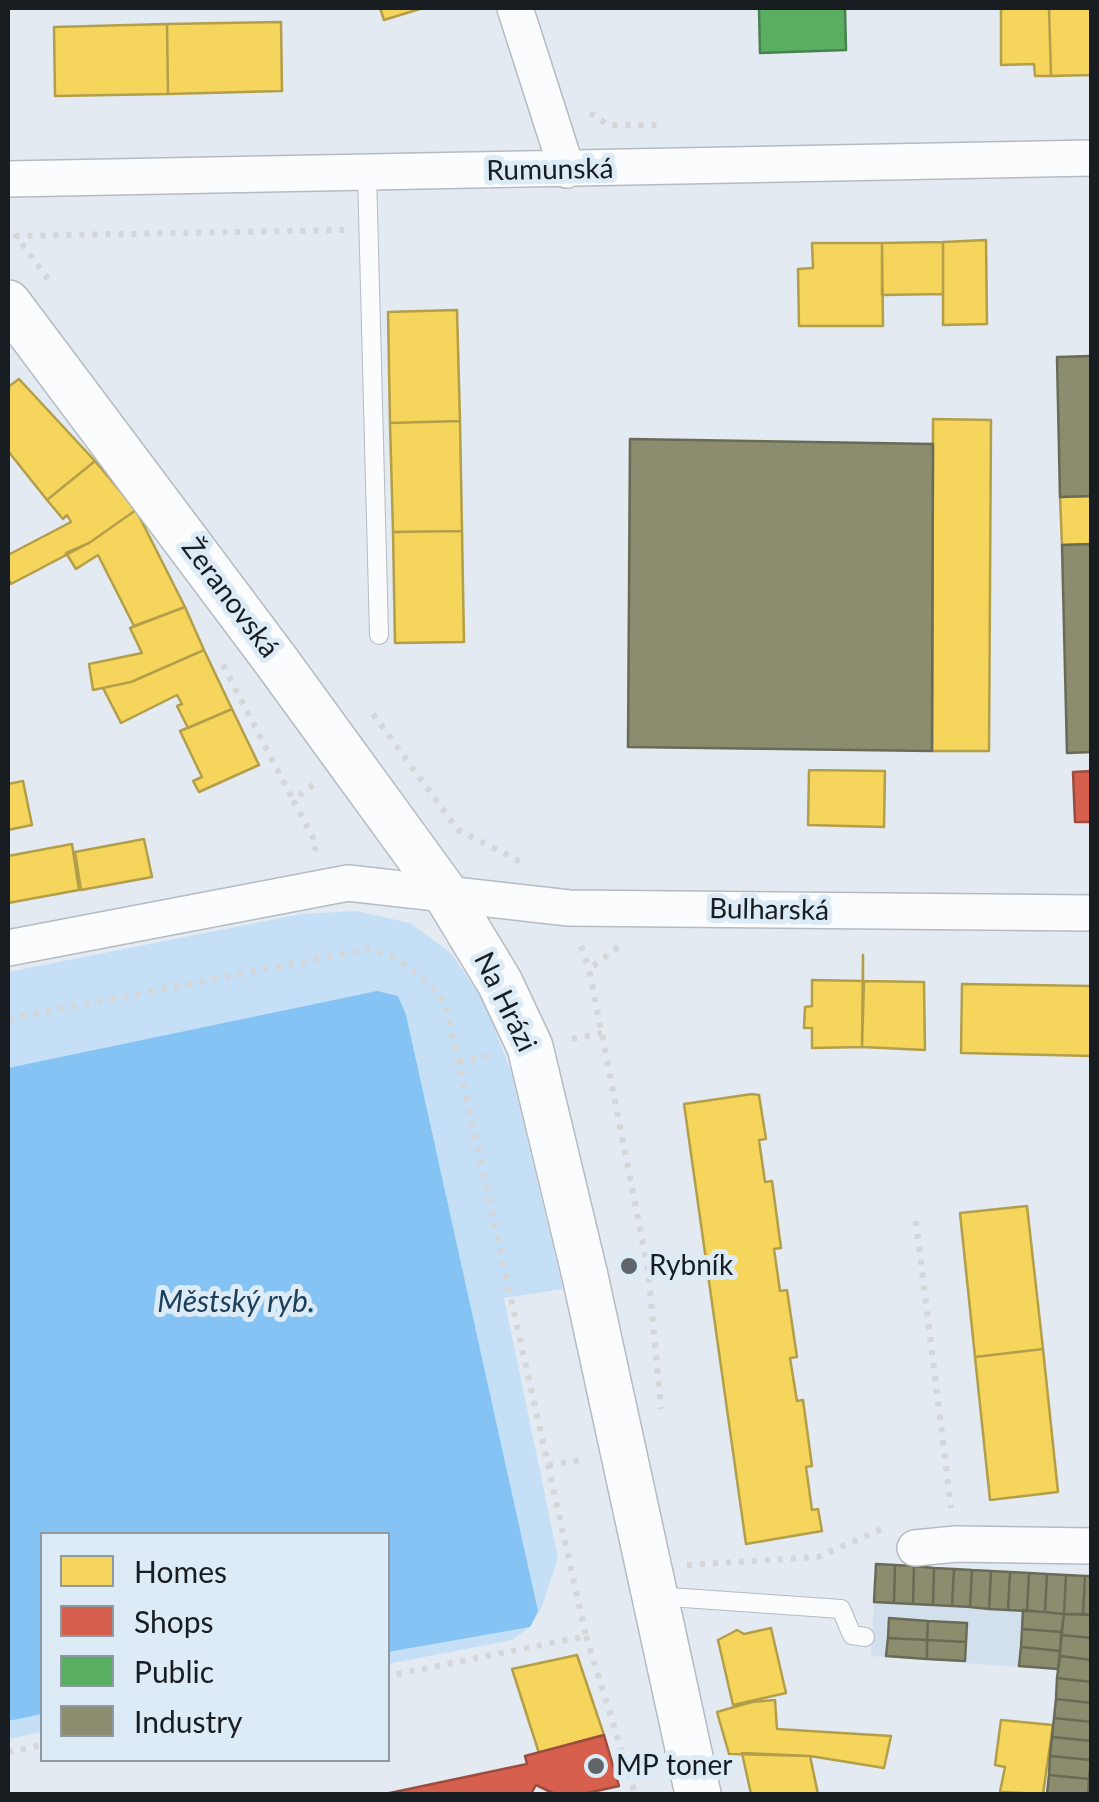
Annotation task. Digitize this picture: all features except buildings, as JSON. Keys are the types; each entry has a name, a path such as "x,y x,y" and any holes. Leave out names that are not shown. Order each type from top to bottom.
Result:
{"street":[{"path":"514,8 567,170"},
{"name":"Rumunská","path":"8,178 1092,158"},
{"name":"Žeranovská","path":"8,302 448,896"},
{"path":"8,948 348,883 448,896"},
{"name":"Bulharská","path":"448,896 569,908 1092,913"},
{"name":"Na Hrázi","path":"448,896 500,983 530,1047 585,1276 670,1592 698,1794"},
{"path":"915,1548 956,1544 1092,1546"}],"lane":[{"path":"367,173 379,636"},
{"path":"670,1592 841,1609 852,1635 865,1637"}],"path":[{"path":"584,109 608,125 667,124"},
{"path":"16,236 344,230 368,220"},
{"path":"8,226 50,282"},
{"path":"364,702 458,830 526,865"},
{"path":"311,856 317,845 293,800 387,734"},
{"path":"628,940 589,969 648,1268 663,1427"},
{"path":"8,1019 366,949 398,959 429,983 445,1002 586,1636 635,1794"},
{"path":"916,1221 956,1544"},
{"path":"390,1676 586,1636"},
{"path":"8,1752 40,1745"}],"shaded area":[{"name":"Městský ryb.","path":"356,911 410,923 451,953 484,1002 511,1071 563,1289 504,1298 558,1558 541,1609 530,1627 512,1640 390,1664 390,1532 40,1532 40,1732 8,1739 8,972 301,914"},
{"path":"876,1564 1091,1576 1091,1794 1047,1794 1059,1670 871,1656"}],"water":[{"name":"Městský ryb.","path":"377,991 398,996 406,1015 538,1611 530,1627 390,1652 390,1532 40,1532 40,1714 8,1721 8,1068"}],"place":[{"name":"Rybník","path":"629,1266"},
{"name":"MP toner","path":"596,1766"}]}
